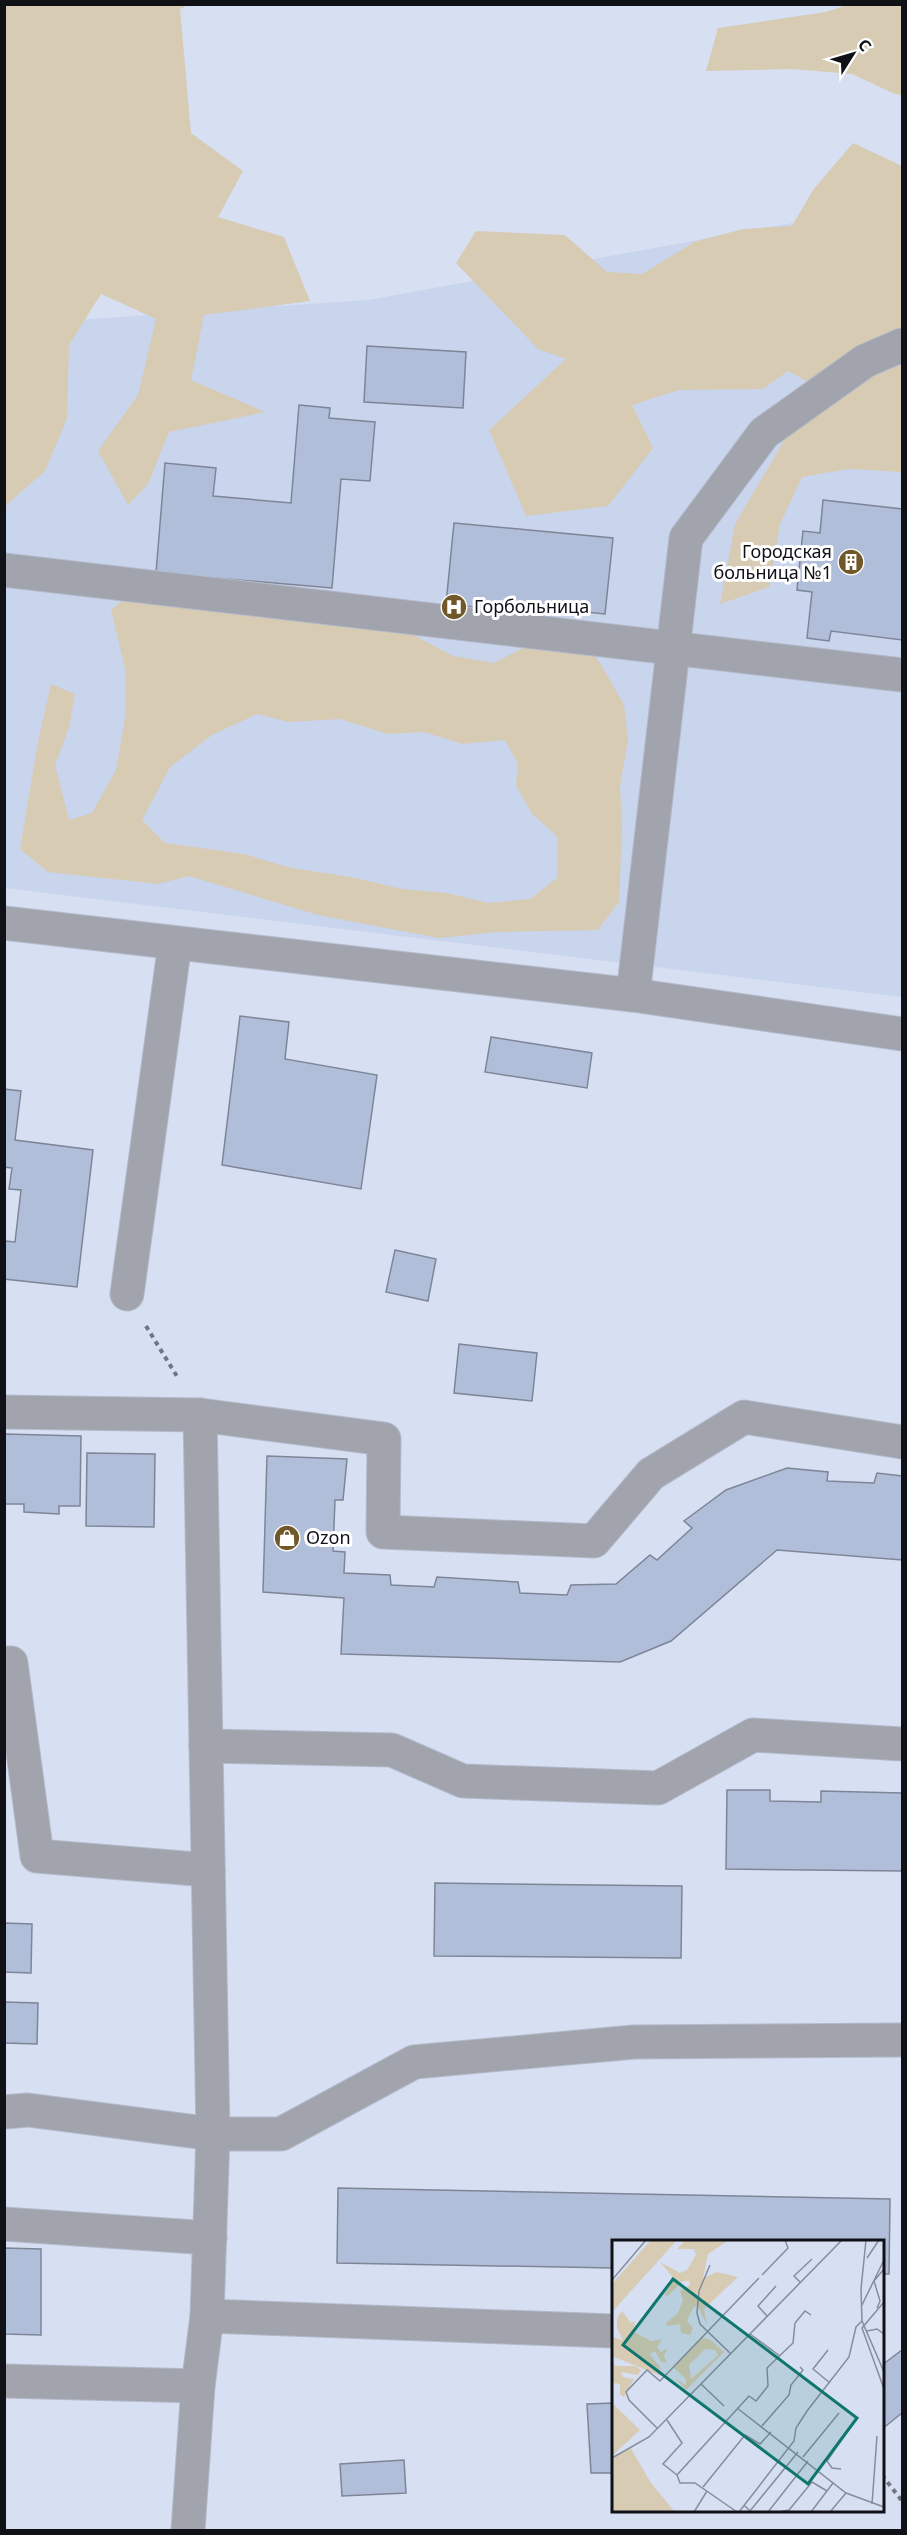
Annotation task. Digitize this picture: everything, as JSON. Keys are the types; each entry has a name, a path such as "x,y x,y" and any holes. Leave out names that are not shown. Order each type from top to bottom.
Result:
{"street":[{"path":"633,995 686,538 764,433 865,361 903,345"},
{"path":"4,570 903,675"},
{"path":"4,923 633,995 903,1034"},
{"path":"127,1294 175,943"},
{"path":"4,1412 200,1415 384,1439 382,1532 594,1541 651,1474 744,1417 903,1442"},
{"path":"188,2530 198,2386 207,2316 213,2134 200,1415"},
{"path":"4,1663 11,1663 37,1856 208,1870"},
{"path":"206,1746 392,1750 463,1780 658,1788 753,1735 903,1744"},
{"path":"4,2112 28,2110 213,2134 281,2134 414,2062 634,2042 903,2040"},
{"path":"4,2224 210,2238"},
{"path":"207,2316 612,2331"},
{"path":"4,2381 198,2386"}],"path":[{"path":"127,1294 200,1415"},
{"path":"883,2476 903,2501"}],"shaded area":[{"path":"5,4 188,5 180,9 191,133 243,171 218,217 284,237 310,301 204,315 191,380 265,412 169,432 148,484 128,505 98,451 138,395 156,319 101,294 69,345 67,418 45,471 5,506"},
{"path":"847,5 902,5 902,95 852,74 791,69 706,71 718,28 826,12"},
{"path":"853,143 902,166 902,472 848,469 802,477 780,524 769,587 720,604 735,524 789,432 840,400 788,371 763,389 679,390 632,405 653,448 608,506 526,516 489,430 566,359 538,349 456,263 476,231 565,235 607,272 642,274 694,242 743,229 792,226 813,190"},
{"name":"Горбольница","path":"902,203 902,997 5,888 4,325 368,300"},
{"path":"141,585 393,624 453,656 494,663 531,644 585,643 602,666 624,705 628,740 620,786 622,830 619,902 598,930 498,932 439,938 318,915 189,876 158,884 48,872 20,849 38,741 51,684 75,694 69,728 55,765 69,820 92,813 116,770 125,718 125,668 111,610","holes":["257,714 289,722 340,719 388,734 424,732 462,744 505,740 518,764 516,785 532,814 558,837 557,878 530,899 488,903 447,893 402,889 351,877 291,868 244,854 165,843 142,820 170,767 212,735"]}],"building":[{"path":"367,346 466,352 463,408 364,402"},
{"path":"299,405 330,408 329,418 375,422 370,481 341,479 332,588 156,573 165,463 216,468 213,496 291,503"},
{"name":"Городская больница №1","path":"823,500 902,509 902,640 831,631 829,641 807,638 812,592 797,590 803,531 820,533"},
{"path":"454,523 613,538 605,614 513,605 513,611 446,604"},
{"path":"240,1016 289,1022 285,1059 377,1075 361,1189 222,1165"},
{"path":"491,1037 592,1053 587,1088 485,1072"},
{"path":"4,1089 21,1091 15,1140 93,1150 77,1287 4,1279 5,1241 15,1242 21,1190 9,1189 12,1168 4,1167"},
{"path":"395,1250 436,1259 428,1301 386,1292"},
{"path":"459,1344 537,1353 532,1401 454,1393"},
{"path":"4,1434 81,1436 80,1506 59,1506 59,1514 24,1512 24,1504 4,1504"},
{"path":"87,1453 155,1454 154,1527 86,1526"},
{"path":"267,1456 347,1459 343,1500 335,1500 333,1551 345,1552 344,1573 390,1575 391,1585 434,1587 437,1577 518,1582 520,1593 567,1595 571,1585 616,1584 650,1555 657,1560 692,1528 684,1521 726,1490 787,1468 828,1472 827,1481 874,1483 877,1473 902,1476 902,1560 777,1550 671,1641 620,1662 341,1654 344,1598 263,1592"},
{"path":"727,1790 770,1790 770,1801 821,1802 821,1791 902,1793 902,1871 726,1869"},
{"path":"435,1883 682,1886 681,1958 434,1956"},
{"path":"4,1923 32,1924 31,1973 4,1972"},
{"path":"4,2002 38,2003 37,2044 4,2043"},
{"path":"338,2188 890,2199 889,2274 883,2274 883,2240 612,2240 612,2268 337,2263"},
{"path":"4,2248 41,2249 41,2335 4,2334"},
{"path":"902,2350 902,2413 883,2428 883,2364"},
{"path":"612,2403 612,2473 591,2473 587,2404"},
{"path":"404,2460 406,2493 342,2496 340,2464"}],"place":[{"name":"Городская больница №1","path":"851,562"},
{"name":"Горбольница","path":"454,607"},
{"name":"Ozon","path":"287,1538"}]}
